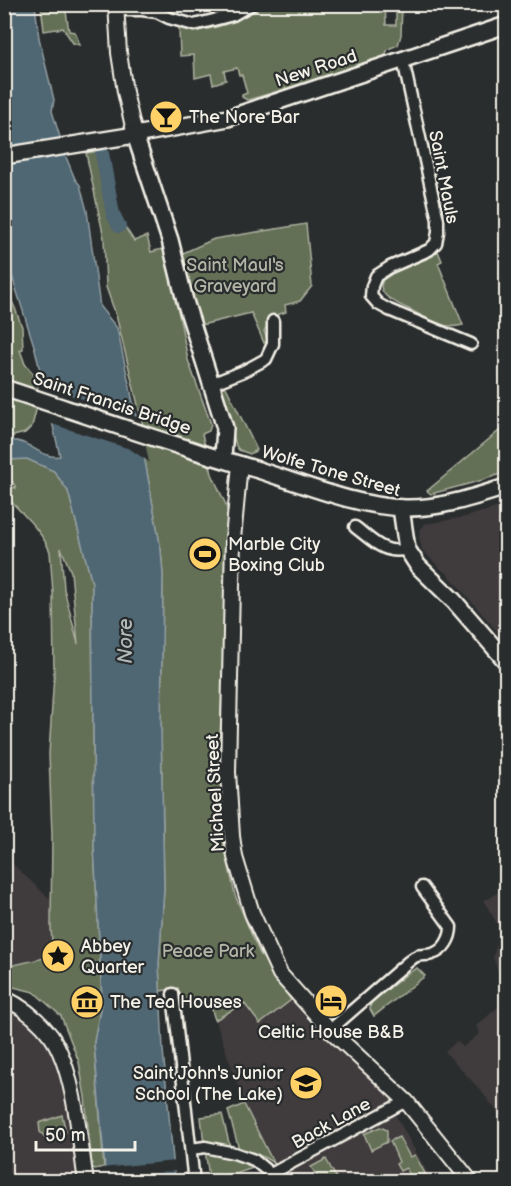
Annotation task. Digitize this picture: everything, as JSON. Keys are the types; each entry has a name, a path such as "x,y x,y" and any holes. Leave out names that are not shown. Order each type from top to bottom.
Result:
{"main road":[{"name":"New Road","path":"4,156 228,118 507,25"},
{"path":"135,135 170,240 185,301 225,428 224,448 215,456"},
{"name":"Saint Francis Bridge","path":"4,388 177,446 215,456"},
{"name":"Wolfe Tone Street","path":"215,456 332,494 366,503 401,508 407,549 418,566 454,601 507,662"},
{"path":"401,508 441,504 507,487"}],"street":[{"path":"135,135 119,53 116,7 157,12 185,24 194,25 233,15 252,4"},
{"name":"Saint Mauls","path":"403,60 438,220 438,232 436,243 429,250 390,267 376,276 371,296 378,304 389,310 471,344"},
{"path":"211,384 243,371 266,358 273,344 273,321"},
{"name":"Michael Street","path":"240,464 233,562 228,772 232,836 252,913 280,974 330,1030 406,1101 471,1182"},
{"path":"355,527 383,548 392,551 407,549"},
{"path":"330,1030 408,962 417,956 438,952 448,941 451,927 422,887"},
{"path":"173,994 194,1182"},
{"path":"4,998 29,1013 52,1038 63,1060 86,1182"},
{"name":"Back Lane","path":"272,1178 406,1101"},
{"path":"191,1149 205,1147 254,1160 272,1178"}],"shaded area":[{"path":"506,505 506,642 446,572 422,550 419,537 420,529 425,524 465,517"},
{"path":"4,856 52,901 53,956 5,967"},
{"path":"506,886 506,997 493,957 501,930 483,900 490,898"},
{"name":"Saint John's Junior School (The Lake)","path":"281,986 311,1024 360,1070 391,1095 395,1103 294,1159 275,1164 244,1104 212,1010"},
{"path":"506,997 506,1123 481,1091 445,1052 457,1041 463,1047 480,1033 476,1026 502,1004"},
{"path":"5,1008 23,1018 39,1033 50,1049 56,1064 71,1127 78,1181 5,1182"},
{"path":"395,1114 432,1181 272,1182 338,1145 337,1143"}],"green space":[{"path":"266,4 385,5 386,25 396,25 396,5 402,5 401,35 398,45 388,49 385,56 247,100 242,97 247,93 242,75 239,75 237,68 224,71 226,80 213,84 211,74 195,78 194,55 180,56 179,29 202,30 224,25"},
{"path":"41,5 65,5 69,31 75,32 80,45 73,43 63,28 44,31"},
{"name":"Peace Park","path":"98,151 109,218 118,230 125,227 134,241 147,236 151,252 166,248 188,360 211,424 209,431 202,434 212,474 226,505 229,519 220,742 224,844 235,895 259,952 291,1000 260,1024 244,1003 215,1020 209,1000 181,1005 178,988 160,991 159,964 164,889 161,729 163,576 161,550 141,439 145,434 116,315 106,287 104,238 86,153"},
{"name":"Saint Maul's Graveyard","path":"306,224 312,286 300,301 285,305 286,312 273,316 264,331 268,341 264,343 251,313 201,325 181,254 214,239"},
{"path":"438,251 442,261 438,263 463,325 449,326 430,320 386,296 381,289 382,282 387,276 403,267 428,258"},
{"path":"4,284 22,327 23,349 20,350 25,364 38,379 37,407 32,426 25,433 5,438"},
{"path":"225,385 257,450 250,454 239,450 236,446 223,394 222,388"},
{"path":"506,425 506,472 431,494 427,491"},
{"path":"27,459 54,471 68,491 92,583 94,845 102,998 94,1043 104,1167 95,1169 92,1167 79,1062 61,1016 34,992 5,985 5,967 53,956 49,754 54,674 50,552 38,531 5,497 4,486 16,488 5,469 5,460","holes":["61,548 71,572 78,644 64,589"]},
{"path":"417,968 425,976 374,1016 370,1009 371,1003"},
{"path":"244,1104 275,1164 264,1157 239,1149 228,1111"},
{"path":"222,1114 230,1147 204,1144 201,1117"},
{"path":"62,1115 66,1132 45,1137 40,1132 39,1123"},
{"path":"380,1127 387,1130 387,1142 371,1150 364,1134"},
{"path":"399,1137 410,1157 415,1155 429,1181 413,1181 406,1168 400,1171 396,1164 399,1162 390,1141"},
{"path":"205,1150 255,1164 256,1167 238,1173 209,1177"},
{"path":"326,1159 338,1181 320,1181 311,1167"}],"water":[{"name":"Nore","path":"5,5 35,5 39,38 54,100 52,111 66,157 80,185 87,211 100,307 117,328 141,439 161,550 164,889 159,964 163,1050 175,1181 106,1181 94,1043 102,998 94,845 92,583 68,491 54,471 27,459 5,460 5,442 13,441 27,444 46,455 60,456 35,349 5,254"}],"pier":[{"path":"40,385 140,418 149,462 130,449 49,423"},
{"path":"176,1161 177,1171 103,1179 101,1168"}],"waterway":[{"path":"102,153 113,214 119,226"}],"place":[{"name":"The Nore Bar","path":"166,117"},
{"name":"Marble City Boxing Club","path":"205,554"},
{"name":"Abbey Quarter","path":"58,956"},
{"name":"Celtic House B&B","path":"331,1001"},
{"name":"The Tea Houses","path":"87,1002"},
{"name":"Saint John's Junior School (The Lake)","path":"306,1083"}]}
